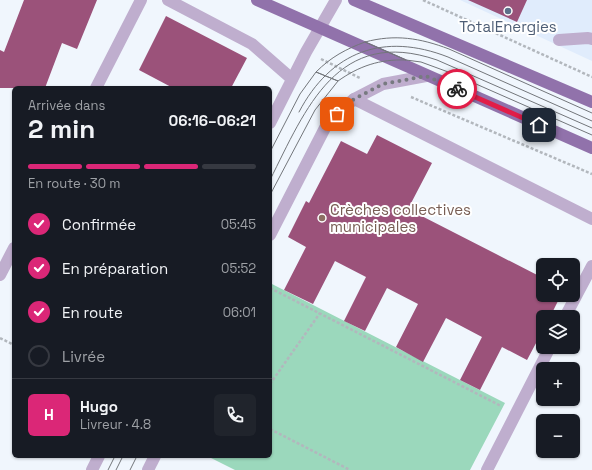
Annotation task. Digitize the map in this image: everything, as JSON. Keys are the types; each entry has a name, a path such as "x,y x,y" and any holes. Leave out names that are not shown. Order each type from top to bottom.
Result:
{"main road":[{"path":"257,0 426,76 592,148"},
{"path":"354,0 592,102"}],"street":[{"path":"97,86 141,0"},
{"path":"168,0 252,44 292,79"},
{"path":"272,119 306,52 336,0"},
{"path":"559,40 592,39"},
{"path":"272,231 328,122 354,99 383,84 426,76"},
{"path":"354,99 592,219"},
{"path":"0,276 12,252"},
{"path":"569,310 592,266"},
{"path":"487,470 546,354"},
{"path":"92,470 98,458"},
{"path":"148,470 154,458"}],"path":[{"path":"423,0 592,77"},
{"path":"306,52 349,73 383,84"},
{"path":"408,95 592,174"},
{"path":"272,289 515,414"},
{"path":"272,381 320,313"},
{"path":"0,338 12,344"},
{"path":"272,430 350,470"}],"shaded area":[{"path":"460,0 592,0 592,61"}],"green space":[{"path":"272,284 505,403 470,470 235,470 211,458 272,458"}],"building":[{"path":"24,0 97,0 77,49 62,43 46,86 12,86 12,88 0,88 0,50 4,52"},
{"name":"TotalEnergies","path":"468,0 527,0 517,22"},
{"path":"166,16 247,58 232,86 169,86 139,70"},
{"path":"377,135 432,163 408,209 536,274 536,302 558,302 554,310 536,310 536,343 527,360 502,347 480,390 460,380 482,337 446,318 423,362 396,347 418,304 387,288 365,331 344,321 366,277 335,261 313,304 284,290 306,247 288,237 306,201 309,203 341,141 367,154"}],"tram line":[{"path":"592,113 438,45 407,38 387,38 365,42 406,60 421,62 451,73 592,135"},
{"path":"365,42 406,60 370,64 354,71 338,81 316,72 339,54 365,42"},
{"path":"299,112 312,91 327,74 343,61 362,52 381,47 402,46 425,50 448,57 592,121"},
{"path":"272,176 297,126 313,101 330,80 350,64 374,54 403,52 437,60 592,128"},
{"path":"272,148 300,94 316,72 338,81 315,110 272,191"},
{"path":"108,470 114,458"},
{"path":"116,470 122,458"},
{"path":"130,470 136,458"}],"way so far":[{"path":"337,114 354,99 383,84 426,76 457,89"}],"place":[{"name":"TotalEnergies","path":"508,11"},
{"name":"Crèches collectives municipales","path":"322,218"}],"route":[{"path":"457,89 539,125"}]}
